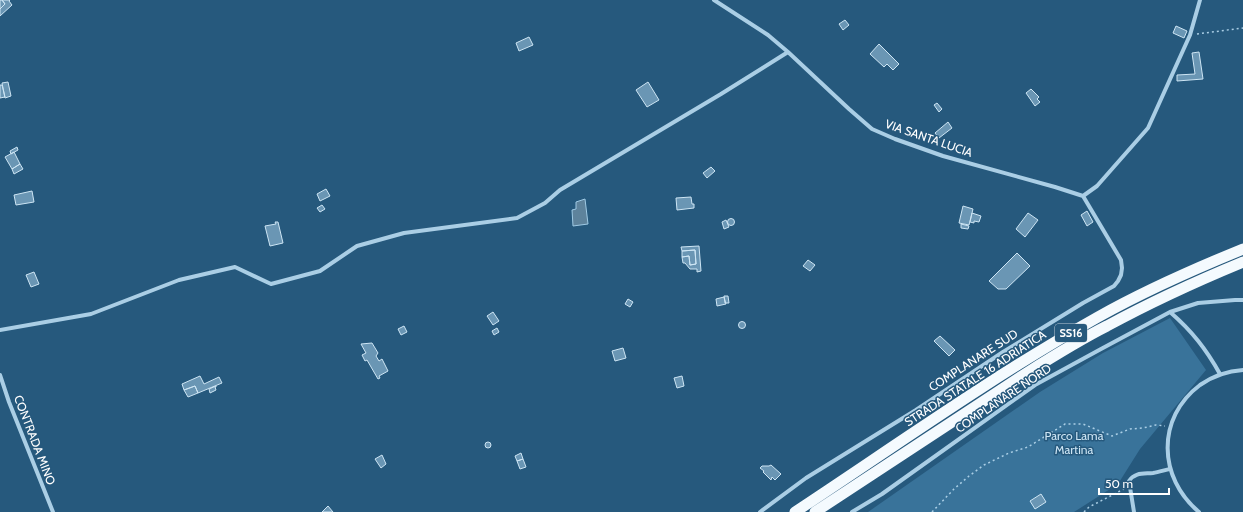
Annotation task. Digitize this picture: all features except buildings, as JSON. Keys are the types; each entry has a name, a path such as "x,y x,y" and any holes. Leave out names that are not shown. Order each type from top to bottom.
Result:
{"highway":[{"name":"STRADA STATALE 16 ADRIATICA","path":"795,512 1054,342 1099,316 1147,292 1243,250"},
{"name":"STRADA STATALE 16 ADRIATICA","path":"815,512 1060,352 1154,302 1243,262"},
{"path":"1211,276 1243,268"}],"street":[{"name":"VIA SANTA LUCIA","path":"714,0 768,35 872,129 943,156 1084,196"},
{"path":"1084,196 1096,186 1148,128 1190,35 1200,0"},
{"path":"0,330 90,314 179,280 235,267 271,284 320,271 357,246 404,233 517,218 545,203 560,190 721,94 788,52"},
{"name":"COMPLANARE SUD","path":"760,512 806,478 916,410 1003,352 1076,307 1114,286 1121,275 1121,260 1084,196"},
{"name":"COMPLANARE NORD","path":"852,512 915,472 1035,385 1101,348 1170,312 1198,303 1243,300"},
{"path":"1170,312 1186,326 1208,353 1220,374"},
{"path":"1199,512 1182,495 1170,469 1168,448 1171,426 1176,413 1184,400 1195,390 1220,374 1243,370"},
{"name":"CONTRADA MINO","path":"0,375 9,402 53,512"},
{"path":"1134,512 1129,480 1135,475 1142,473 1154,473 1170,469"}],"path":[{"path":"1190,35 1243,28"},
{"path":"932,512 954,489 984,466 1009,453 1028,447 1065,424 1083,424 1112,436 1130,429 1156,425 1171,426"},
{"path":"1084,512 1089,507 1130,487"}],"green space":[{"name":"Parco Lama Martina","path":"1170,318 1206,370 1140,449 1118,484 1074,512 868,512 1040,392 1103,353"}],"shaded area":[{"path":"585,199 588,224 573,226 572,210 576,209 576,202"}]}
